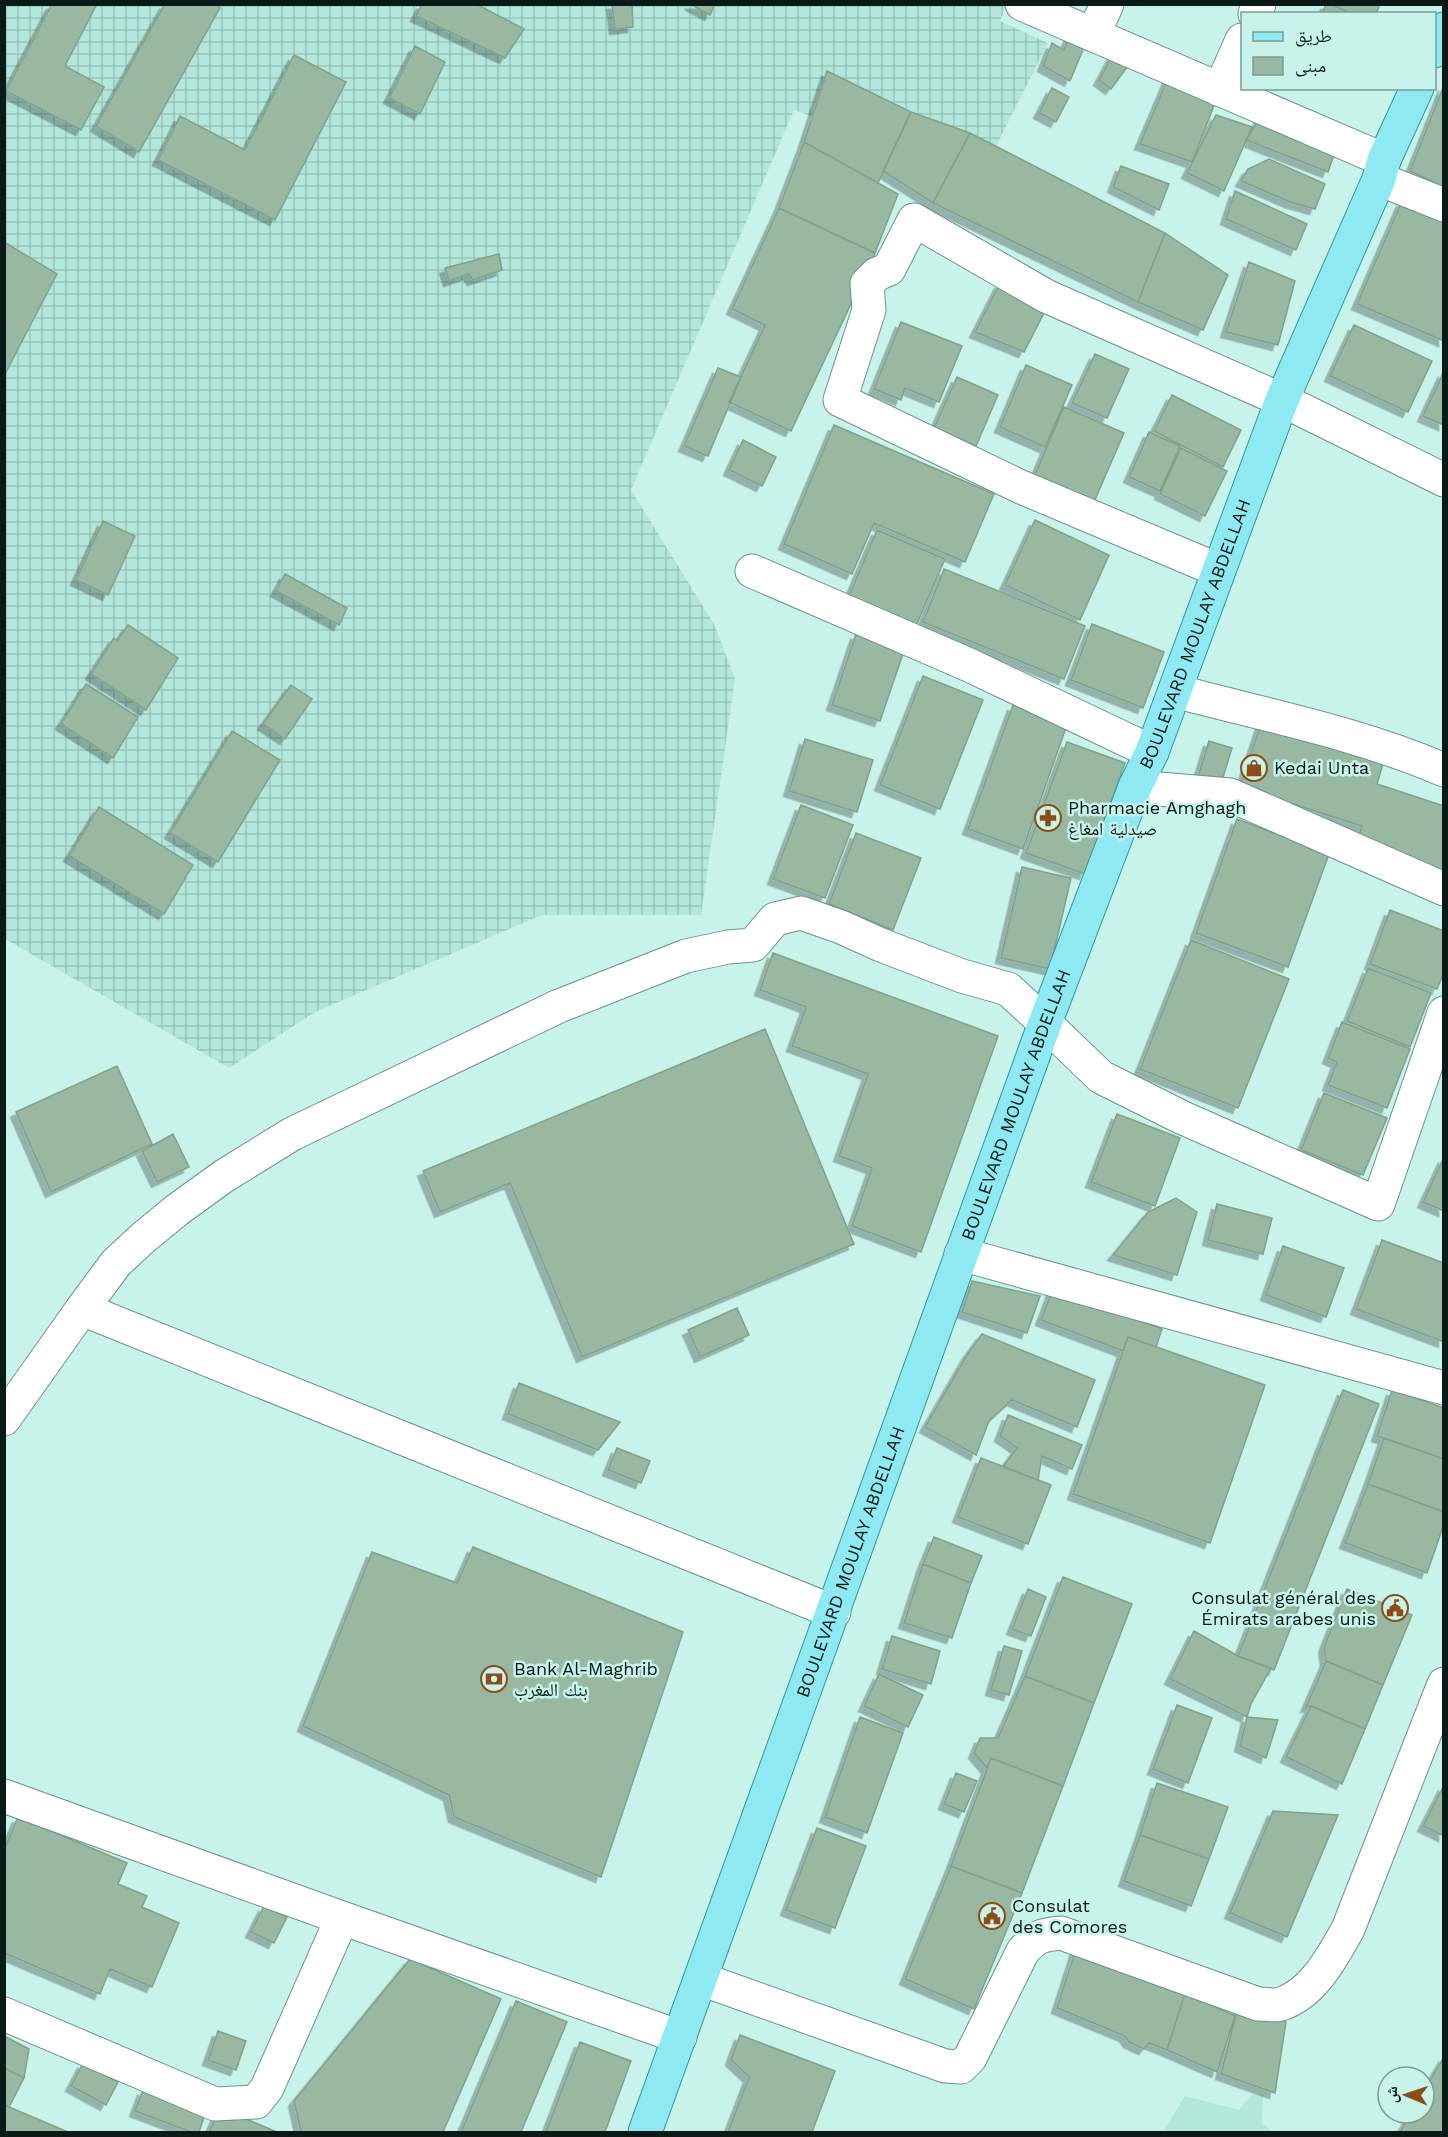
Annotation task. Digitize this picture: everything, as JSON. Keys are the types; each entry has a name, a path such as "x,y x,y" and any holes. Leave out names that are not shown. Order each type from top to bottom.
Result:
{"main road":[{"path":"1436,47 1443,29"},
{"name":"BOULEVARD MOULAY ABDELLAH","path":"645,2133 1046,1023 1136,787 1152,752 1282,400 1416,90"}],"street":[{"path":"1022,4 1220,90 1382,170 1443,204"},
{"path":"1092,35 1107,4"},
{"path":"1220,90 1241,42"},
{"path":"1218,570 1021,487 840,400 869,310 867,284 877,274 889,269 914,220 1046,296 1282,400 1443,480"},
{"path":"752,571 969,665 1152,752"},
{"path":"1175,691 1350,736 1421,760 1443,770"},
{"path":"1136,787 1230,795 1443,889"},
{"path":"4,1419 116,1263 177,1210 224,1176 292,1134 559,1006 686,956 728,947 753,945 776,919 801,913 962,976 1008,989 1101,1077 1180,1117 1378,1204 1443,1013"},
{"path":"961,1254 1443,1388"},
{"path":"82,1309 834,1612"},
{"path":"701,1979 945,2066 961,2067 970,2058 1023,1951 1035,1938 1048,1934 1061,1933 1258,2004 1280,2005 1303,1991 1326,1967 1348,1929 1443,1684"},
{"path":"4,1796 680,2037"},
{"path":"4,2014 215,2104 256,2102 267,2088 342,1918"}],"shaded area":[{"path":"1007,4 1000,21 1048,43 980,178 794,110 631,490 714,624 735,679 701,915 542,915 315,1012 229,1068 5,939 5,5"},
{"path":"1263,2094 1262,2124 1275,2132 1163,2132 1185,2096 1239,2110 1251,2095"}],"building":[{"path":"52,4 97,4 65,66 104,87 81,130 6,91"},
{"path":"165,4 215,4 220,8 139,152 96,126"},
{"path":"422,4 476,4 524,29 505,58 416,16"},
{"path":"612,4 632,4 633,27 615,29"},
{"path":"690,4 715,4 710,15"},
{"path":"1326,4 1330,4 1348,12 1323,12"},
{"path":"1330,4 1380,4 1377,12 1348,12"},
{"path":"1070,34 1085,45 1070,81 1043,66 1052,43 1064,50"},
{"path":"415,46 445,62 420,114 389,98"},
{"path":"1113,54 1131,62 1111,89 1099,80"},
{"path":"294,55 346,82 275,220 158,160 180,116 245,150"},
{"path":"827,71 911,112 878,183 804,142"},
{"path":"1168,78 1220,90 1192,162 1140,144"},
{"path":"1444,85 1444,187 1410,171"},
{"path":"1052,88 1069,97 1056,122 1039,113"},
{"path":"911,112 970,133 933,203 883,171"},
{"path":"1216,115 1252,127 1224,191 1187,173"},
{"path":"1261,116 1336,149 1328,172 1246,140"},
{"path":"970,133 1165,233 1138,302 933,203"},
{"path":"804,142 898,194 875,253 779,208"},
{"path":"1269,159 1325,184 1315,209 1290,202 1241,181 1248,169"},
{"path":"1121,166 1169,184 1159,210 1113,187"},
{"path":"1235,191 1307,224 1296,250 1226,219"},
{"path":"1402,201 1444,220 1444,341 1357,304"},
{"path":"779,208 875,253 791,431 729,402 765,325 732,309"},
{"path":"1165,233 1228,275 1203,330 1138,302"},
{"path":"4,242 57,274 4,376"},
{"path":"499,254 502,270 473,280 469,274 449,281 445,268"},
{"path":"1249,262 1295,281 1278,345 1226,332"},
{"path":"1000,283 1047,307 1024,352 975,332"},
{"path":"901,322 962,346 939,402 905,388 901,400 874,389"},
{"path":"1354,325 1432,361 1408,412 1330,376"},
{"path":"1095,354 1129,369 1107,418 1072,403"},
{"path":"1026,365 1072,385 1045,447 1000,427"},
{"path":"718,368 741,377 708,456 684,446"},
{"path":"1444,371 1444,425 1423,416"},
{"path":"957,377 998,395 976,446 934,428"},
{"path":"1172,395 1241,430 1223,467 1154,431"},
{"path":"1064,407 1124,433 1094,502 1034,477"},
{"path":"834,425 994,494 965,562 874,523 852,574 784,544"},
{"path":"1149,432 1180,446 1160,491 1129,477"},
{"path":"743,440 776,457 762,486 729,470"},
{"path":"1181,448 1227,471 1205,516 1160,494"},
{"path":"1035,520 1109,555 1080,620 1005,585"},
{"path":"103,521 135,536 108,595 76,580"},
{"path":"877,530 945,559 915,628 848,598"},
{"path":"944,569 1085,626 1064,679 923,622"},
{"path":"285,574 347,608 339,625 276,591"},
{"path":"1092,624 1164,652 1143,708 1071,680"},
{"path":"128,625 178,658 146,710 91,674 114,638 117,641"},
{"path":"856,634 904,651 880,721 832,705"},
{"path":"923,676 983,700 940,809 880,785"},
{"path":"86,684 138,717 113,758 61,724"},
{"path":"291,685 312,699 285,739 263,724"},
{"path":"1013,705 1067,725 1023,849 968,829"},
{"path":"1261,724 1383,764 1377,784 1444,806 1444,872 1356,843 1362,826 1240,787"},
{"path":"232,731 280,760 218,862 170,833"},
{"path":"805,739 873,760 857,812 789,791"},
{"path":"1209,741 1232,748 1220,787 1197,780"},
{"path":"1067,742 1125,763 1085,874 1026,853"},
{"path":"801,805 853,825 825,898 773,879"},
{"path":"99,807 193,865 164,914 69,856"},
{"path":"1237,819 1329,854 1288,967 1196,933"},
{"path":"856,833 921,858 893,930 829,904"},
{"path":"1022,867 1071,878 1050,969 1001,958"},
{"path":"1390,910 1444,931 1444,972 1437,989 1370,964"},
{"path":"1191,940 1289,979 1238,1108 1140,1069"},
{"path":"773,953 998,1036 921,1252 852,1226 872,1168 839,1156 868,1074 792,1046 806,1007 760,990"},
{"path":"1368,968 1431,993 1410,1047 1347,1021"},
{"path":"1342,1022 1410,1049 1387,1108 1328,1085 1337,1062 1328,1058"},
{"path":"765,1029 854,1244 582,1357 510,1183 440,1212 423,1171"},
{"path":"117,1066 152,1144 51,1192 16,1112"},
{"path":"1324,1093 1387,1118 1363,1175 1301,1150"},
{"path":"1117,1114 1180,1138 1155,1206 1091,1182"},
{"path":"173,1134 189,1167 157,1182 142,1151"},
{"path":"1444,1157 1444,1211 1423,1202"},
{"path":"1176,1198 1197,1212 1177,1275 1113,1255 1148,1212"},
{"path":"1217,1204 1272,1218 1263,1254 1208,1240"},
{"path":"1382,1240 1444,1263 1444,1342 1356,1309"},
{"path":"1283,1246 1344,1268 1326,1317 1266,1295"},
{"path":"972,1281 1040,1296 1027,1333 962,1312"},
{"path":"1053,1288 1162,1329 1156,1347 1128,1337 1123,1351 1041,1320"},
{"path":"737,1308 749,1335 700,1357 688,1330"},
{"path":"982,1334 1095,1380 1077,1427 1012,1400 989,1421 976,1455 925,1427 967,1355"},
{"path":"1128,1337 1265,1385 1210,1543 1073,1494"},
{"path":"519,1383 620,1422 598,1450 508,1414"},
{"path":"1343,1390 1379,1404 1274,1670 1238,1656"},
{"path":"1392,1390 1444,1408 1444,1459 1377,1436"},
{"path":"1008,1415 1082,1445 1072,1469 1042,1456 1038,1480 1003,1467 1017,1448 1000,1436"},
{"path":"1384,1438 1444,1459 1444,1512 1368,1484"},
{"path":"617,1448 650,1461 641,1483 608,1470"},
{"path":"981,1458 1051,1485 1028,1544 958,1517"},
{"path":"1368,1484 1444,1512 1444,1524 1427,1573 1345,1543"},
{"path":"934,1537 982,1556 971,1583 923,1564"},
{"name":"Bank Al-Maghrib بنك المغرب","path":"473,1547 683,1632 601,1877 454,1817 449,1795 303,1726 372,1552 457,1583"},
{"path":"923,1564 971,1583 952,1638 904,1623"},
{"path":"1063,1577 1132,1604 1094,1703 1025,1676"},
{"path":"1028,1589 1046,1597 1031,1636 1012,1629"},
{"path":"1347,1589 1412,1615 1383,1685 1326,1661 1324,1647"},
{"path":"1194,1631 1238,1656 1271,1668 1251,1704 1247,1717 1170,1679"},
{"path":"892,1636 940,1651 931,1684 882,1669"},
{"path":"1004,1646 1022,1651 1009,1695 991,1690"},
{"path":"1326,1661 1383,1685 1365,1729 1311,1706 1306,1707"},
{"path":"879,1674 923,1695 908,1727 864,1706"},
{"path":"1025,1676 1094,1703 1063,1786 991,1758 987,1768 974,1753 980,1738 998,1738"},
{"path":"1177,1705 1212,1718 1188,1783 1153,1769"},
{"path":"1311,1706 1365,1729 1342,1784 1286,1757"},
{"path":"860,1717 903,1733 867,1833 825,1817"},
{"path":"1247,1717 1278,1720 1266,1758 1240,1746"},
{"path":"991,1758 1063,1786 1022,1893 951,1866"},
{"path":"956,1773 977,1781 964,1812 944,1804"},
{"path":"1157,1783 1228,1807 1209,1859 1140,1835"},
{"path":"1444,1785 1444,1836 1423,1826"},
{"path":"1273,1811 1338,1815 1287,1937 1230,1913"},
{"path":"18,1817 127,1863 118,1884 147,1896 142,1907 179,1923 152,1987 110,1969 100,1994 4,1953 4,1850"},
{"path":"817,1828 866,1846 835,1928 786,1910"},
{"path":"1140,1835 1209,1859 1191,1906 1124,1881"},
{"path":"951,1866 1022,1893 974,2009 905,1979"},
{"path":"264,1906 287,1917 274,1943 251,1932"},
{"path":"1077,1945 1185,1993 1167,2050 1149,2043 1144,2049 1129,2042 1125,2036 1057,2008"},
{"path":"410,1959 501,1999 443,2132 301,2132 294,2101"},
{"path":"1185,1993 1235,2016 1217,2072 1167,2050"},
{"path":"516,2001 567,2022 521,2132 461,2132"},
{"path":"1238,2007 1286,2022 1275,2093 1221,2074"},
{"path":"218,2031 246,2041 236,2070 208,2060"},
{"path":"740,2035 835,2071 812,2132 728,2132 749,2077 731,2060"},
{"path":"4,2036 29,2049 24,2078 4,2068"},
{"path":"580,2042 631,2061 605,2132 546,2132"},
{"path":"1444,2057 1444,2132 1400,2132 1404,2125 1436,2125 1436,2071"},
{"path":"83,2063 118,2082 106,2105 71,2086"},
{"path":"4,2068 24,2078 9,2107 4,2104"},
{"path":"143,2090 205,2114 199,2132 191,2132 135,2111"},
{"path":"4,2104 9,2107 68,2132 4,2132"},
{"path":"220,2108 277,2132 209,2132"}],"place":[{"name":"Kedai Unta","path":"1254,768"},
{"name":"Pharmacie Amghagh صيدلية امغاغ","path":"1048,818"},
{"name":"Consulat général des Émirats arabes unis","path":"1395,1608"},
{"name":"Bank Al-Maghrib بنك المغرب","path":"494,1679"},
{"name":"Consulat des Comores","path":"992,1916"}]}
